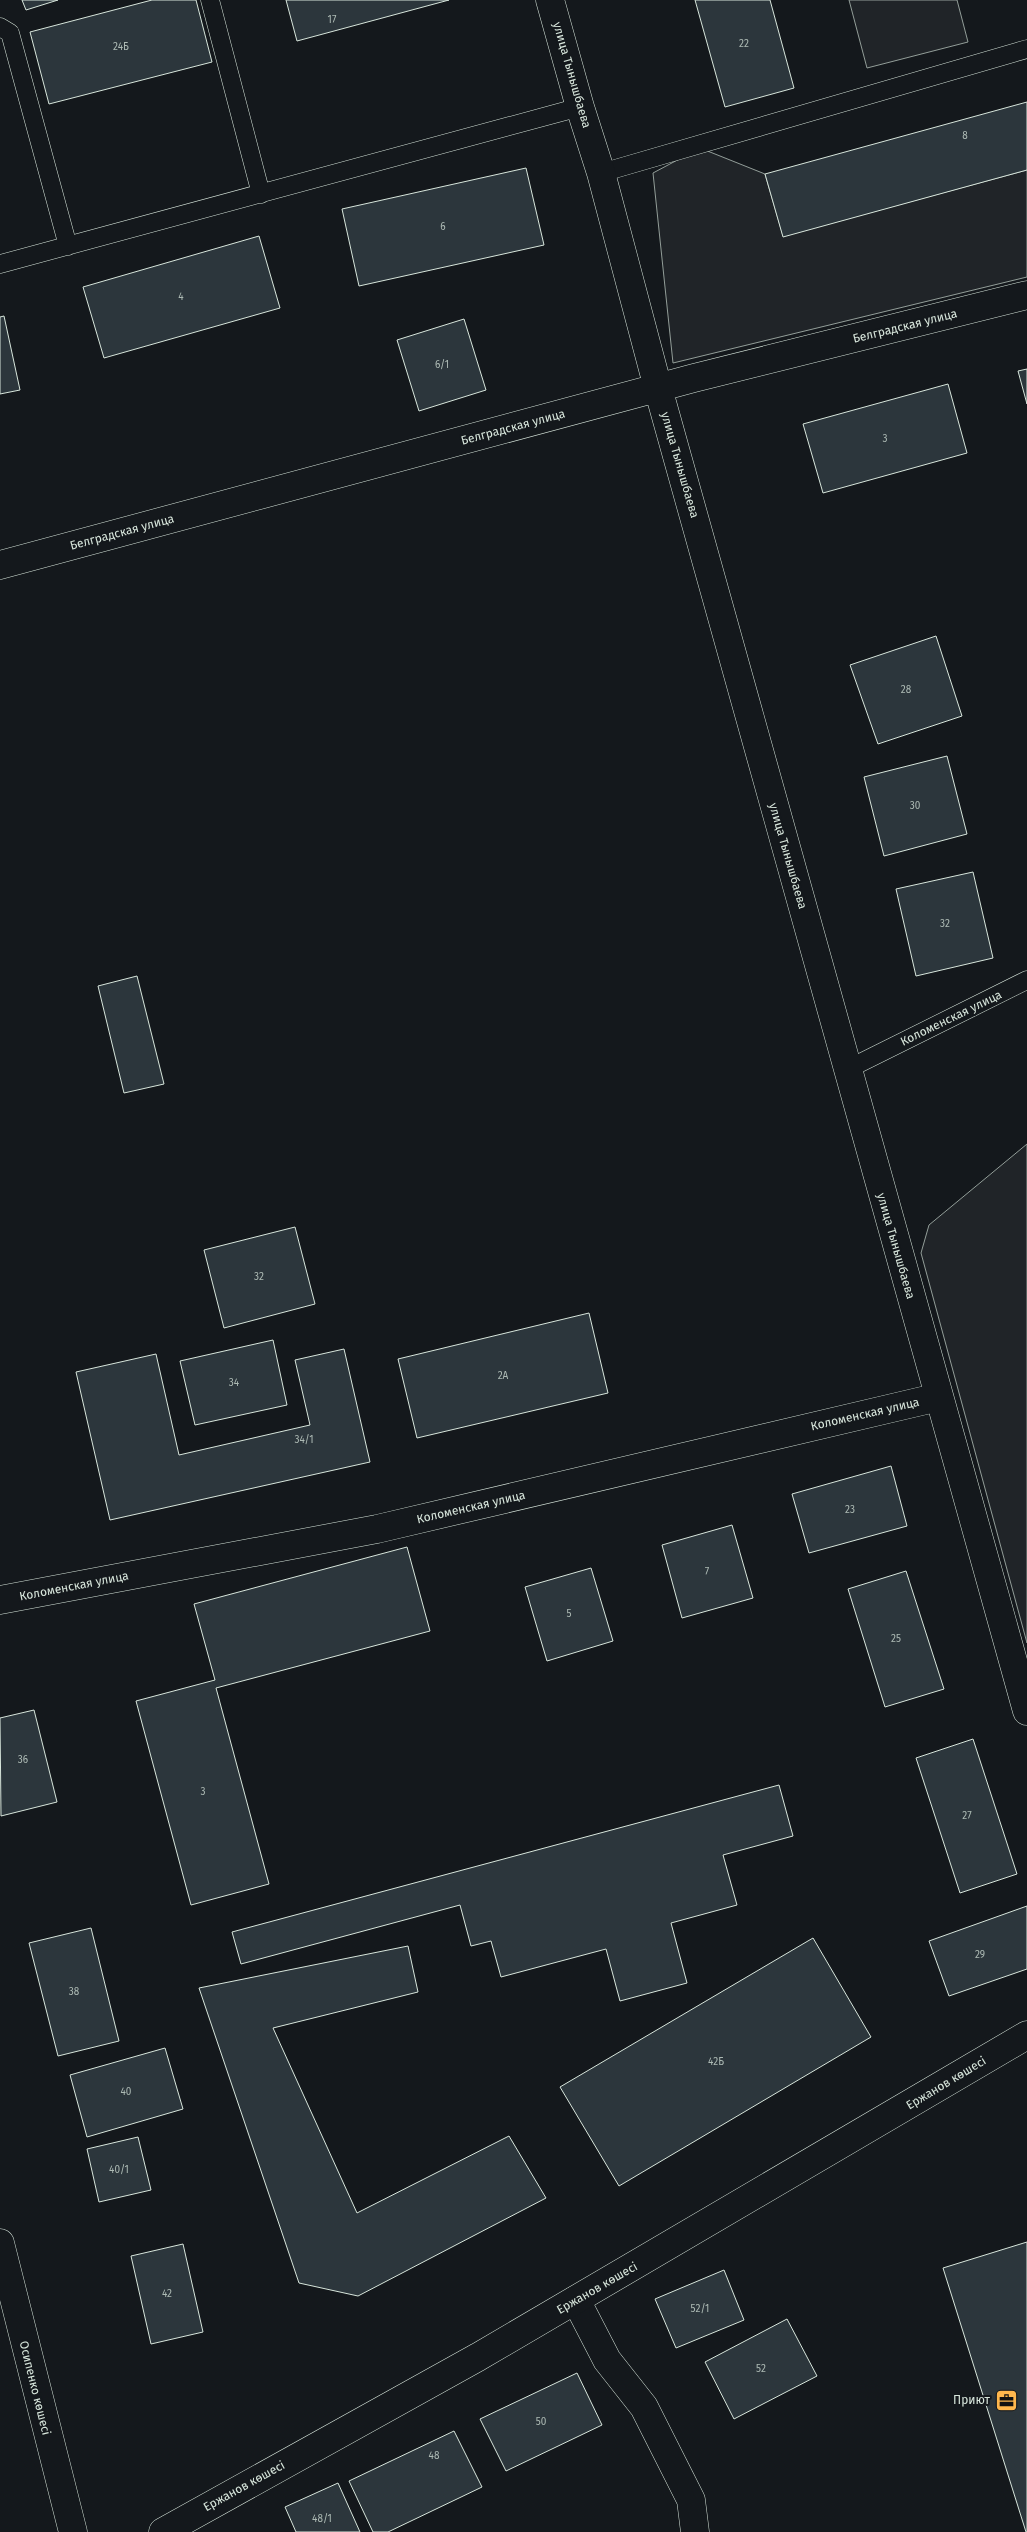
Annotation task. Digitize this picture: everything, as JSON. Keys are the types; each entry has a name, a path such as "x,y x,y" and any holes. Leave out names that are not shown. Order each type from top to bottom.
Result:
{"street":[{"name":"улица Тынышбаева","path":"550,0 601,173 658,388 1027,1711"},
{"name":"Белградская улица","path":"0,565 658,388 1027,295"},
{"name":"Коломенская улица","path":"0,1600 377,1529 939,1397"},
{"name":"Ержанов көшесі","path":"163,2532 470,2362 1027,2035"},
{"name":"Осипенко көшесі","path":"0,2243 73,2532"},
{"path":"576,2300 607,2360 644,2407 691,2500 695,2532"}],"lane":[{"path":"210,0 261,194"},
{"path":"0,27 10,33 68,246"},
{"path":"601,173 1027,49"},
{"path":"0,264 580,107"},
{"name":"Коломенская улица","path":"848,1069 1027,980"}],"shaded area":[{"path":"849,0 957,0 968,42 867,68"},
{"path":"700,148 765,174 783,236 1027,170 1027,277 673,363 653,173"},
{"path":"1027,1144 1027,1643 921,1253 929,1225"}],"building":[{"path":"22,0 58,0 26,10"},
{"path":"152,0 196,0 212,62 49,104 30,32"},
{"path":"286,0 449,0 297,41"},
{"path":"695,0 770,0 794,88 725,107"},
{"path":"1027,102 1027,170 783,237 765,174"},
{"path":"526,168 544,245 359,286 342,209"},
{"path":"259,236 280,308 104,358 83,287"},
{"path":"4,316 20,390 0,394 0,317"},
{"path":"464,319 486,390 419,411 397,340"},
{"path":"1027,369 1027,404 1018,371"},
{"path":"948,384 967,453 823,493 803,424"},
{"path":"936,636 962,716 878,744 850,665"},
{"path":"947,756 967,834 884,856 864,777"},
{"path":"973,872 993,958 916,976 896,889"},
{"path":"137,976 164,1084 124,1093 98,986"},
{"path":"295,1227 315,1304 224,1328 204,1250"},
{"path":"589,1313 608,1393 417,1438 398,1359"},
{"path":"273,1340 287,1405 195,1425 180,1361"},
{"path":"344,1349 370,1462 110,1520 76,1372 156,1354 179,1455 310,1425 295,1360"},
{"path":"891,1466 907,1526 809,1553 792,1494"},
{"path":"732,1525 753,1598 682,1618 662,1545"},
{"path":"407,1547 430,1631 216,1688 269,1884 191,1905 136,1701 215,1680 194,1604"},
{"path":"591,1568 613,1641 547,1661 525,1587"},
{"path":"906,1571 944,1689 885,1707 848,1589"},
{"path":"34,1710 57,1802 1,1816 0,1718"},
{"path":"973,1739 1017,1874 960,1893 916,1758"},
{"path":"779,1785 793,1836 723,1855 737,1905 671,1923 687,1983 620,2001 606,1949 501,1977 491,1941 471,1946 460,1905 241,1964 232,1932"},
{"path":"1027,1906 1027,1969 949,1996 929,1941"},
{"path":"91,1928 119,2041 58,2056 29,1943"},
{"path":"813,1938 871,2037 619,2186 560,2087"},
{"path":"408,1946 418,1992 273,2028 357,2213 509,2136 546,2198 358,2296 299,2283 199,1988"},
{"path":"165,2048 183,2109 87,2137 70,2075"},
{"path":"138,2137 151,2190 99,2202 87,2149"},
{"name":"Приют","path":"1027,2242 1027,2532 1026,2532 943,2268"},
{"path":"183,2244 203,2332 151,2344 131,2256"},
{"path":"724,2270 744,2320 676,2348 655,2299"},
{"path":"787,2319 817,2376 734,2419 705,2362"},
{"path":"577,2373 602,2425 506,2471 480,2419"},
{"path":"454,2431 482,2487 388,2532 373,2532 349,2481"},
{"path":"338,2483 360,2532 296,2532 285,2507"}],"place":[{"name":"Приют","path":"1006,2400"}]}
